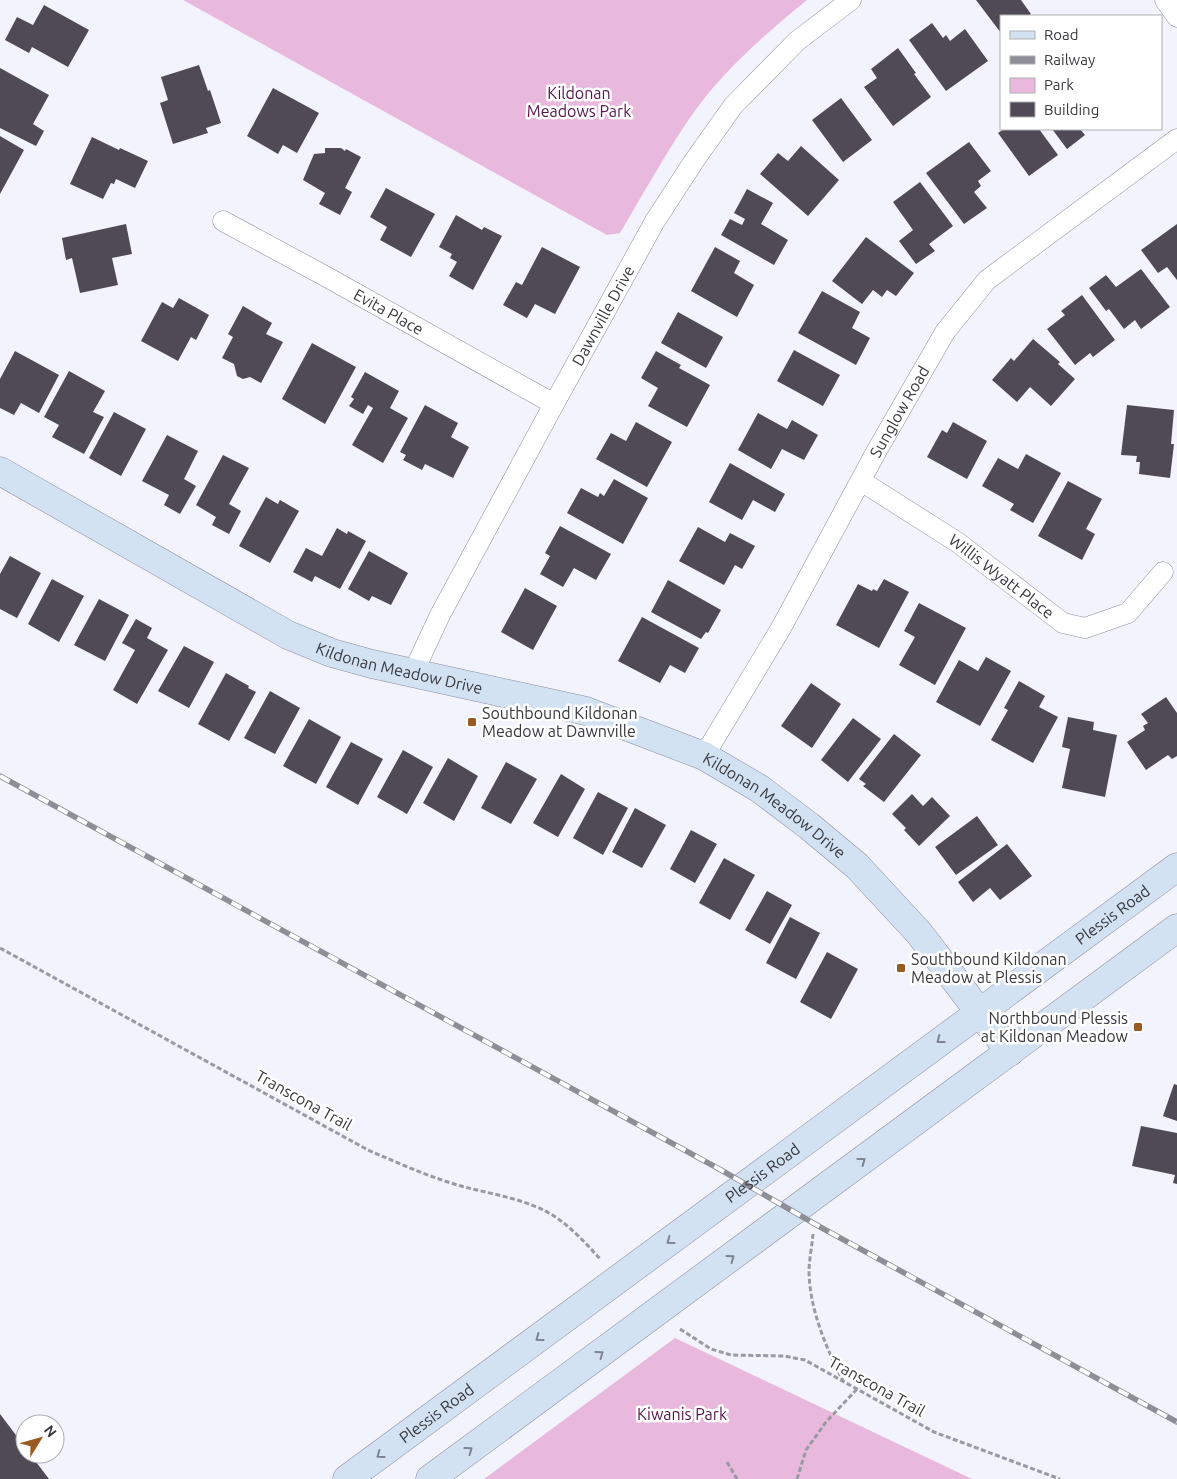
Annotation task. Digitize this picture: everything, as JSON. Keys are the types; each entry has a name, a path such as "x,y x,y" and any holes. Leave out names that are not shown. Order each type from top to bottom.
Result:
{"main road":[{"name":"Kildonan Meadow Drive","path":"0,472 288,635 332,653 413,674 586,711 704,756 760,789 810,826 857,866 919,933 1010,1052"},
{"name":"Plessis Road","path":"347,1479 980,1011 1176,869"},
{"path":"430,1479 1177,928"}],"street":[{"name":"Dawnville Drive","path":"413,674 440,615 554,404 655,221 694,161 733,106 797,41 852,0"},
{"path":"1165,0 1177,17"},
{"name":"Sunglow Road","path":"704,756 781,628 910,392 945,332 987,280 1177,139"},
{"name":"Evita Place","path":"223,221 554,404"},
{"name":"Willis Wyatt Place","path":"861,481 957,542 1063,623 1085,628 1128,614 1164,572"}],"path":[{"name":"Transcona Trail","path":"0,948 368,1150 427,1174 459,1185 522,1202 550,1213 584,1240 599,1258"},
{"path":"813,1234 809,1271 811,1297 819,1328 844,1382"},
{"name":"Transcona Trail","path":"681,1330 711,1349 731,1355 784,1356 805,1360 934,1432 1060,1479"},
{"path":"797,1479 806,1450 826,1422 857,1389"},
{"path":"726,1462 738,1479"}],"green space":[{"name":"Kildonan Meadows Park","path":"183,0 807,0 742,56 713,88 678,136 620,233 607,235"},
{"name":"Kiwanis Park","path":"675,1338 972,1479 484,1479"}],"building":[{"path":"976,0 1021,0 1031,14 1000,15 1000,32"},
{"path":"44,5 89,30 68,67 32,47 29,53 5,40 17,17 33,25"},
{"path":"932,23 943,38 946,35 950,41 965,29 988,61 946,91 909,40"},
{"path":"898,48 931,97 893,126 864,87 877,78 871,69"},
{"path":"199,65 221,123 206,128 208,133 173,144 160,103 168,100 161,77"},
{"path":"0,68 49,95 33,124 44,131 36,146 0,128"},
{"path":"273,88 319,113 297,153 283,145 278,154 247,136"},
{"path":"841,98 872,140 843,162 812,120"},
{"path":"1002,130 1040,130 1058,155 1029,176 998,133"},
{"path":"1053,130 1081,130 1085,135 1067,149"},
{"path":"0,136 24,150 0,194"},
{"path":"92,137 148,161 135,188 116,179 114,184 111,183 103,199 70,184"},
{"path":"969,142 991,171 978,181 981,186 974,192 987,208 964,224 926,173"},
{"path":"801,146 839,180 808,216 760,174 778,153 788,161"},
{"path":"325,148 341,148 345,151 346,149 361,157 345,188 352,192 340,215 319,204 325,193 303,180 314,154 325,153"},
{"path":"920,182 953,226 929,244 935,251 916,264 899,241 913,230 893,202"},
{"path":"386,188 435,214 411,257 380,240 387,227 370,217"},
{"path":"747,189 773,203 761,224 788,240 774,265 721,235 730,219 742,225 745,219 734,213"},
{"path":"456,215 482,230 484,227 502,236 473,290 449,276 457,262 450,258 452,254 439,247"},
{"path":"126,224 132,254 112,258 118,285 80,293 72,258 66,260 62,238"},
{"path":"1177,224 1177,280 1167,267 1158,273 1141,250"},
{"path":"866,237 914,273 896,296 887,290 882,297 873,290 862,304 832,281"},
{"path":"542,247 580,267 555,314 535,304 527,318 503,305 516,282 522,285"},
{"path":"715,247 740,261 734,273 754,285 737,317 691,291"},
{"path":"1141,269 1170,307 1141,329 1135,320 1124,329 1109,309 1106,311 1089,288 1106,275 1116,287"},
{"path":"822,291 860,312 852,328 870,338 856,365 798,333"},
{"path":"1082,295 1115,340 1093,357 1090,353 1075,365 1047,329 1065,315 1061,311"},
{"path":"179,298 209,315 196,340 191,337 178,361 141,341 162,302 173,308"},
{"path":"243,306 272,323 266,334 283,342 261,383 250,377 243,379 237,376 234,364 222,358 233,337 228,334"},
{"path":"678,312 723,337 706,368 661,343"},
{"path":"1033,339 1060,362 1058,364 1075,379 1051,406 1030,387 1017,402 992,380 1011,358 1014,361"},
{"path":"312,343 356,367 325,424 282,399"},
{"path":"794,350 840,375 823,406 777,381"},
{"path":"15,351 59,375 39,413 21,403 14,415 0,408 0,379"},
{"path":"656,351 681,365 679,368 710,385 687,427 648,406 658,388 641,378"},
{"path":"69,371 105,391 93,412 104,417 84,454 52,437 59,425 44,417"},
{"path":"365,372 399,391 390,408 408,418 383,463 352,445 373,408 368,405 363,414 349,406 354,399 351,397"},
{"path":"425,405 458,423 451,437 469,447 453,478 425,464 422,470 403,460 406,455 400,452"},
{"path":"1127,405 1174,410 1171,444 1174,444 1170,478 1139,474 1140,462 1136,462 1137,456 1121,455"},
{"path":"114,412 146,429 121,476 89,458"},
{"path":"758,413 787,429 792,420 818,435 804,460 782,449 771,469 738,450"},
{"path":"636,422 672,442 647,487 596,459 611,433 626,441"},
{"path":"953,422 987,441 967,479 927,457 942,430 947,433"},
{"path":"167,435 198,451 184,479 196,486 180,514 164,505 169,495 142,481"},
{"path":"1026,454 1061,473 1033,523 1010,510 1014,504 982,486 998,458 1018,469"},
{"path":"223,455 249,468 229,504 241,511 229,534 212,525 216,517 196,505"},
{"path":"730,463 785,494 775,512 753,500 742,520 709,502"},
{"path":"614,479 648,498 623,544 567,513 581,488 598,497 600,493 604,496"},
{"path":"1068,481 1102,499 1086,529 1095,534 1082,560 1038,536"},
{"path":"266,497 278,504 280,500 299,511 270,563 239,546"},
{"path":"560,526 611,554 596,580 574,568 563,587 540,574 550,556 545,553"},
{"path":"698,527 725,542 730,533 755,546 742,569 735,565 724,585 679,561"},
{"path":"337,528 347,534 348,531 366,541 340,589 315,576 312,582 293,572 306,548 322,556"},
{"path":"369,551 408,573 391,605 372,596 369,601 348,589"},
{"path":"10,556 41,573 17,618 0,609 0,574"},
{"path":"52,579 84,596 59,642 28,624"},
{"path":"884,579 909,592 879,648 836,625 858,584 872,591 873,589 877,591"},
{"path":"668,580 721,610 708,633 706,632 701,639 651,612"},
{"path":"525,588 557,606 533,650 501,632"},
{"path":"99,599 129,615 105,661 74,645"},
{"path":"919,603 966,628 935,685 899,665 915,637 904,631"},
{"path":"642,617 699,648 685,673 670,665 660,683 618,661"},
{"path":"136,619 152,628 147,638 168,650 137,704 113,690 135,650 122,643"},
{"path":"184,646 214,662 189,708 158,691"},
{"path":"986,657 1011,671 980,726 936,702 959,660 978,671"},
{"path":"226,673 256,692 229,741 198,724"},
{"path":"1019,681 1045,696 1039,707 1058,717 1033,763 991,740 1008,710 1004,708"},
{"path":"811,683 841,704 812,748 781,726"},
{"path":"270,691 300,708 275,754 244,738"},
{"path":"1166,697 1177,713 1177,756 1172,759 1168,755 1146,770 1127,742 1145,730 1143,726 1148,723 1141,714"},
{"path":"1068,717 1094,722 1093,730 1117,735 1105,797 1062,788 1070,749 1062,747"},
{"path":"853,718 881,739 848,782 821,760"},
{"path":"309,719 341,737 316,784 283,766"},
{"path":"894,734 921,755 884,802 863,786 866,784 859,779"},
{"path":"351,742 383,759 358,805 326,787"},
{"path":"403,750 433,767 407,814 377,797"},
{"path":"448,758 478,776 454,821 423,803"},
{"path":"506,762 537,779 511,824 481,808"},
{"path":"561,774 585,789 558,837 533,823"},
{"path":"598,792 628,808 603,855 573,838"},
{"path":"912,794 923,806 932,797 950,816 919,846 904,830 906,828 892,814"},
{"path":"635,808 666,825 642,868 612,852"},
{"path":"977,816 998,845 956,875 935,847"},
{"path":"691,830 717,844 695,883 670,869"},
{"path":"1007,844 1032,876 1000,900 990,888 973,902 958,882"},
{"path":"724,858 755,875 730,920 699,903"},
{"path":"767,891 792,905 770,944 745,930"},
{"path":"790,917 820,933 796,979 766,963"},
{"path":"827,952 858,969 831,1019 800,1002"},
{"path":"1174,1084 1177,1085 1177,1121 1163,1116"},
{"path":"1141,1126 1177,1133 1177,1184 1173,1183 1175,1175 1132,1166"},
{"path":"0,1414 15,1434 15,1464 38,1464 49,1479 0,1479"}],"railway":[{"path":"0,776 721,1170 822,1228 1177,1422"}],"place":[{"name":"Southbound Kildonan Meadow at Dawnville","path":"472,722"},
{"name":"Southbound Kildonan Meadow at Plessis","path":"901,968"},
{"name":"Northbound Plessis at Kildonan Meadow","path":"1138,1027"}]}
